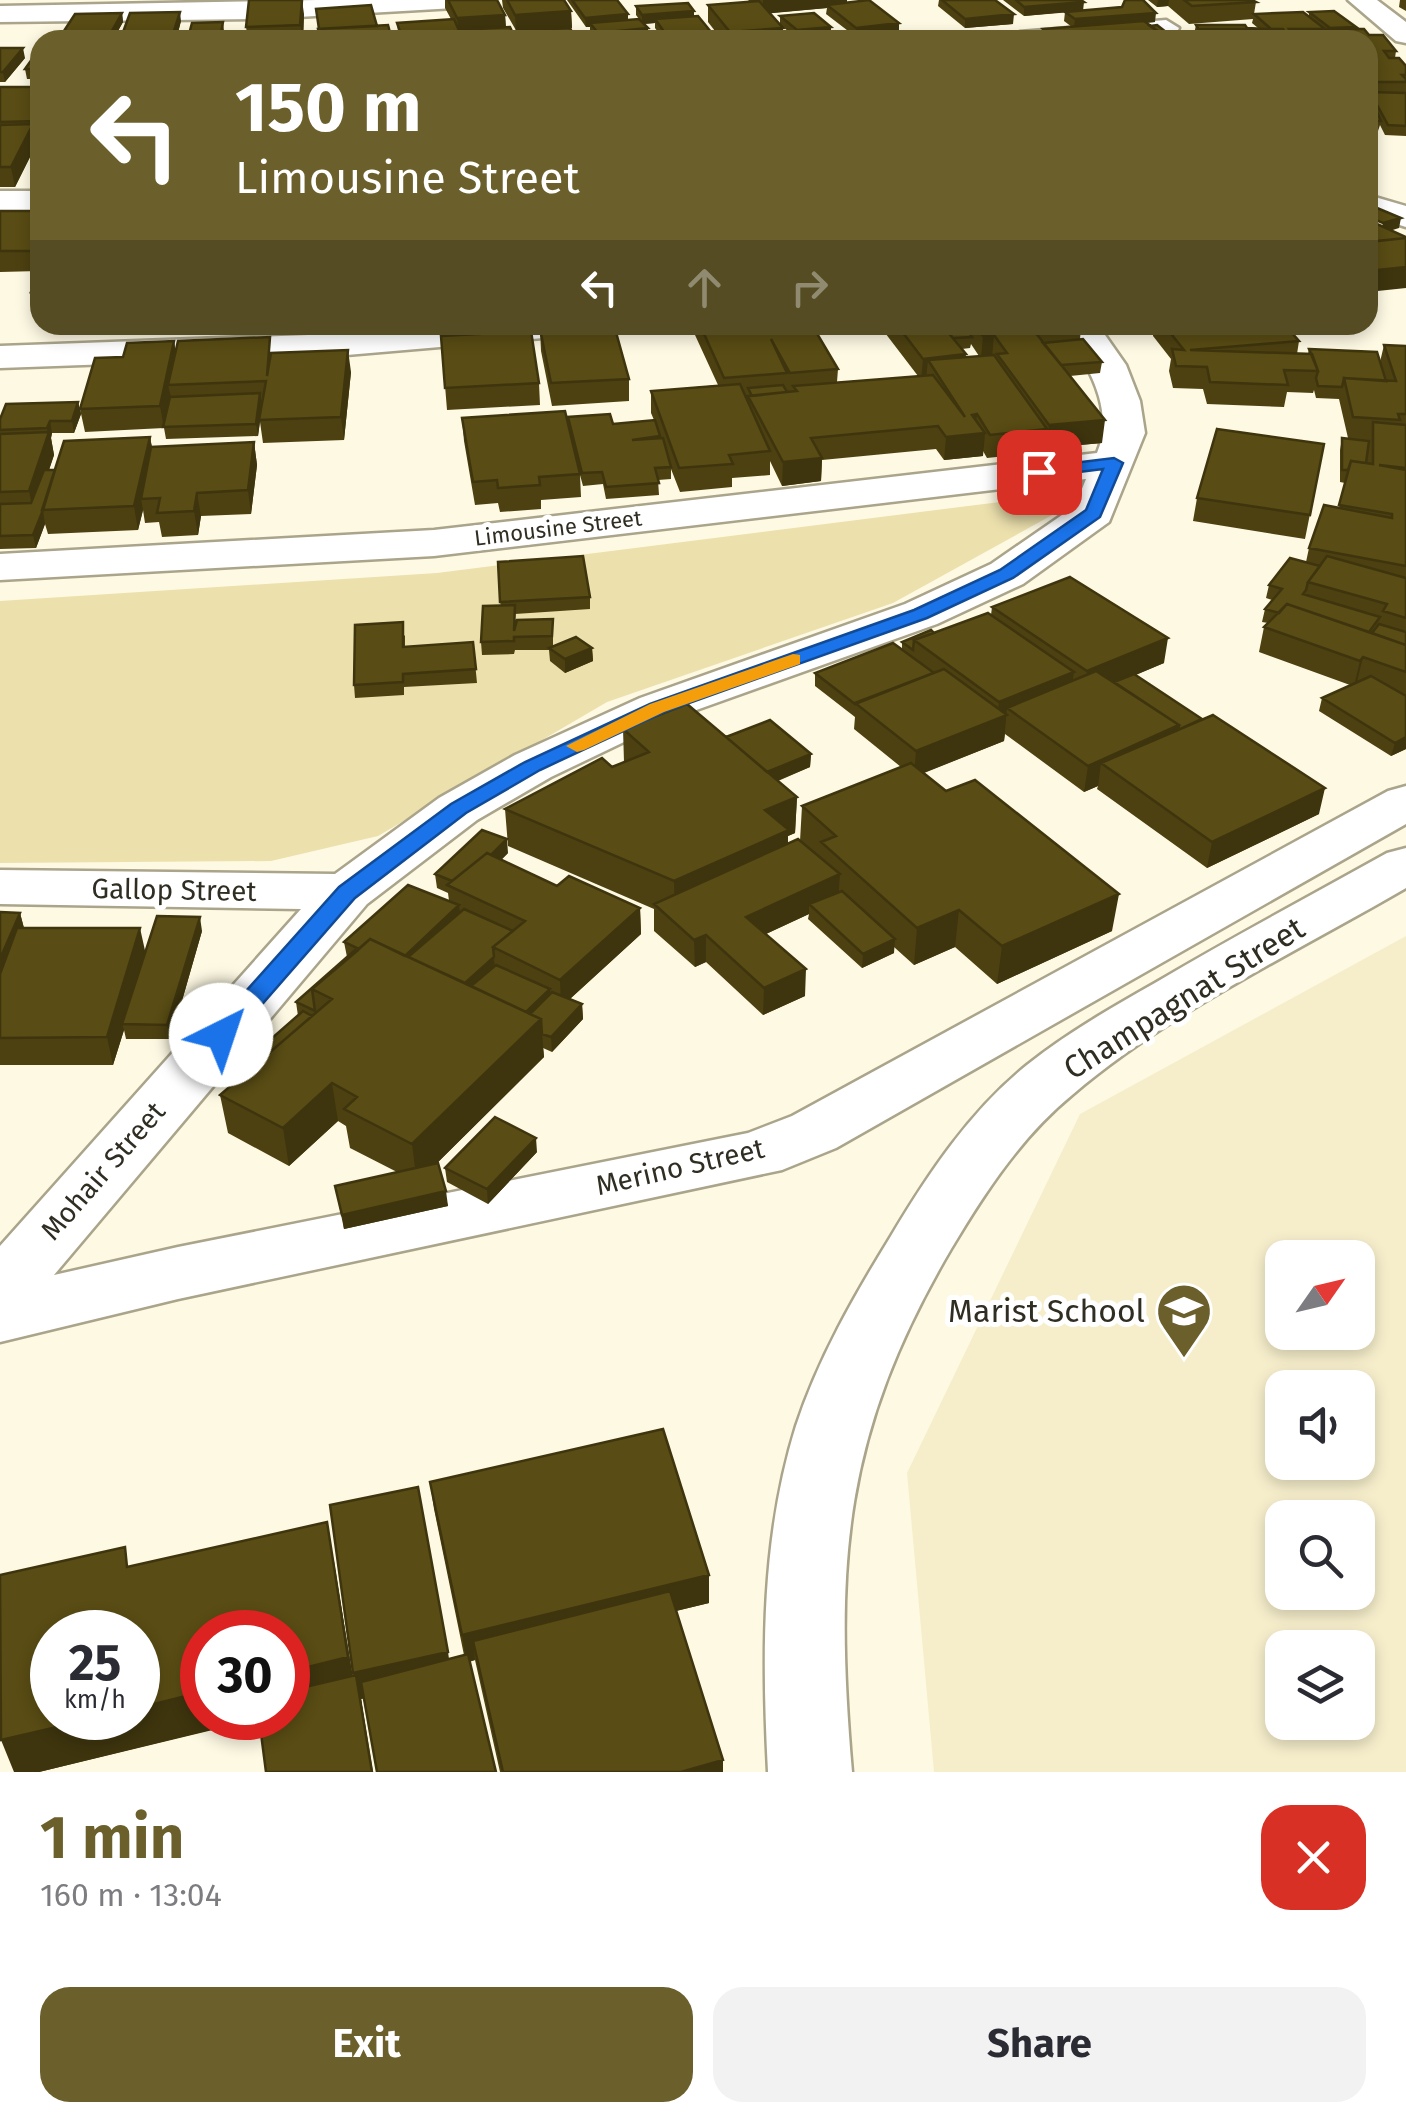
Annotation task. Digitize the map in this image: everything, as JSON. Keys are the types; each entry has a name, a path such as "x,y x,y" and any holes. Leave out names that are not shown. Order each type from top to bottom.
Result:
{"street":[{"path":"0,14 262,11 455,0"},
{"path":"1136,0 1166,30"},
{"path":"1361,0 1406,35"},
{"path":"0,201 30,201"},
{"path":"1378,208 1406,217"},
{"path":"0,357 335,345 452,335"},
{"name":"Mohair Street","path":"0,1292 347,892 458,809 533,766 657,708 921,614 1007,574 1094,513 1125,432 1120,401 1107,364 1086,335"},
{"name":"Limousine Street","path":"0,567 434,543 1114,463"},
{"name":"Merino Street","path":"0,1315 178,1273 759,1154 814,1132 1406,802"},
{"name":"Champagnat Street","path":"810,1772 803,1605 831,1431 841,1400 894,1289 946,1202 1031,1096 1067,1068 1119,1030 1406,865"},
{"name":"Gallop Street","path":"0,887 347,892"}],"shaded area":[{"path":"1047,496 1054,514 893,603 607,702 378,836 271,861 0,863 0,601 437,573"},
{"name":"Marist School","path":"1406,936 1406,1772 934,1772 907,1473 1080,1114"}],"building":[{"path":"249,0 302,0 300,25 246,27"},
{"path":"448,0 497,0 505,15 457,18"},
{"path":"507,0 564,0 571,11 515,15"},
{"path":"572,0 617,0 628,14 585,18"},
{"path":"869,0 899,23 856,28 827,5"},
{"path":"942,0 995,0 1014,14 965,19"},
{"path":"1016,0 1081,0 1084,2 1024,7"},
{"path":"1125,0 1143,0 1156,13 1075,19 1065,12 1122,7"},
{"path":"1184,0 1252,0 1256,2 1192,6"},
{"path":"759,1 783,28 728,30 708,5"},
{"path":"688,3 694,11 642,15 636,6"},
{"path":"371,5 377,26 319,29 316,9"},
{"path":"1334,11 1356,27 1330,28 1309,12"},
{"path":"180,12 174,30 124,30 130,13"},
{"path":"1303,12 1325,29 1271,29 1254,14"},
{"path":"122,13 112,30 65,30 75,14"},
{"path":"814,13 831,27 797,30 780,16"},
{"path":"698,16 709,30 663,30 655,19"},
{"path":"454,19 459,30 399,30 397,23"},
{"path":"639,19 648,28 596,30 590,23"},
{"path":"1144,21 1156,30 1044,30"},
{"path":"223,22 221,30 190,30 192,23"},
{"path":"388,25 389,30 318,30"},
{"path":"1196,25 1266,29 1201,29"},
{"path":"510,27 511,30 461,30"},
{"path":"1201,29 1284,30 1202,30"},
{"path":"1289,29 1365,30 1290,30"},
{"path":"1378,35 1383,35 1396,51 1384,51 1389,58 1399,58 1406,66 1406,75 1402,75 1406,82 1378,82"},
{"path":"0,48 23,48 3,72 0,72"},
{"path":"0,87 30,87 30,121 0,122"},
{"path":"1378,92 1406,93 1406,126 1388,125 1378,107"},
{"path":"30,124 11,167 0,167 0,125"},
{"path":"1378,208 1401,218 1378,221"},
{"path":"0,211 30,211 30,251 0,251"},
{"path":"1378,224 1406,237 1378,241"},
{"path":"1406,238 1406,267 1378,270 1378,241"},
{"path":"532,335 539,383 445,388 441,336"},
{"path":"541,335 617,335 629,379 551,383"},
{"path":"705,335 818,335 838,369 790,373 771,339 787,373 724,378"},
{"path":"905,335 950,335 966,354 923,359"},
{"path":"994,335 1037,335 1105,420 1049,425 997,354 1007,353"},
{"path":"1172,335 1294,335 1299,341 1190,350 1312,354 1318,371 1284,370 1288,385 1210,382 1207,367 1176,366 1172,349 1184,350"},
{"path":"270,337 267,376 271,353 348,350 341,417 259,420 266,381 168,385 178,341"},
{"path":"1083,339 1102,362 1061,365 1043,343"},
{"path":"174,341 160,406 80,409 95,358 123,357 127,343"},
{"path":"1384,345 1406,346 1406,414 1398,414 1400,420 1353,417 1344,378 1396,381"},
{"path":"1309,349 1377,352 1386,381 1344,378 1342,387 1318,386 1318,371"},
{"path":"994,355 1047,429 990,435 977,414 972,415 985,433 946,437 938,426 811,438 822,458 783,462 748,396 797,391 793,386 933,375 965,417 928,360"},
{"path":"740,384 770,451 729,455 733,464 679,468 651,391"},
{"path":"783,385 787,392 752,396 748,388"},
{"path":"260,393 256,424 163,427 170,397"},
{"path":"78,402 72,421 50,421 47,428 0,430 6,404"},
{"path":"565,411 580,474 539,477 540,485 498,488 497,480 473,482 462,418"},
{"path":"610,414 613,424 655,420 660,436 632,440 663,438 671,467 655,468 659,483 606,487 602,472 582,473 568,417"},
{"path":"1373,422 1406,425 1406,468 1379,465 1406,470 1406,566 1309,548 1324,505 1392,518 1392,514 1339,505 1351,461 1373,464"},
{"path":"1217,429 1324,444 1310,515 1197,498"},
{"path":"49,432 29,491 0,492 0,434"},
{"path":"150,437 134,506 42,510 64,441"},
{"path":"1342,438 1369,441 1366,463 1351,461 1348,470 1342,470"},
{"path":"254,442 248,490 197,493 194,511 157,513 160,498 141,499 151,447"},
{"path":"44,470 55,470 33,535 0,536 0,504 31,503"},
{"path":"583,556 590,597 500,602 498,562"},
{"path":"1327,556 1406,578 1406,618 1383,611 1387,604 1308,582"},
{"path":"1290,558 1320,566 1303,594 1380,617 1369,632 1287,604 1279,613 1265,609 1282,589 1269,585"},
{"path":"1070,577 1168,638 1087,671 992,607"},
{"path":"1287,604 1406,645 1406,672 1363,657 1360,661 1264,627"},
{"path":"515,605 514,631 517,620 553,619 552,636 481,642 483,606"},
{"path":"988,613 1074,672 999,702 914,640"},
{"path":"403,622 403,647 473,642 476,669 403,674 403,682 354,685 355,625"},
{"path":"1379,624 1406,632 1406,645 1372,633"},
{"path":"931,630 934,633 914,640 913,650 902,642"},
{"path":"576,637 592,648 565,659 549,648"},
{"path":"893,643 934,673 855,704 815,673"},
{"path":"944,669 1007,715 916,751 855,703"},
{"path":"1096,671 1179,725 1088,766 1007,708"},
{"path":"1134,674 1202,719 1178,730 1179,725 1114,682"},
{"path":"1371,676 1406,696 1406,737 1395,743 1322,698"},
{"path":"687,704 797,797 765,810 789,830 674,881 505,809 602,758 612,767 649,752 623,729"},
{"path":"1213,715 1325,788 1212,842 1101,763"},
{"path":"770,720 811,754 767,772 726,737"},
{"path":"911,763 946,791 975,780 1119,894 1002,946 959,910 917,928 821,842 836,836 802,806"},
{"path":"482,830 507,839 491,855 487,853 452,881 435,874"},
{"path":"798,839 840,874 746,917 806,969 764,988 706,935 694,940 654,904"},
{"path":"487,853 557,886 569,876 640,908 560,980 493,947 525,921 447,885"},
{"path":"408,885 459,905 405,956 370,939 359,949 344,942"},
{"path":"842,891 895,939 863,954 809,904"},
{"path":"464,909 513,931 493,947 494,957 465,983 408,957"},
{"path":"0,912 20,913 0,959"},
{"path":"157,916 200,917 167,1025 122,1024"},
{"path":"17,928 140,928 107,1037 0,1038 0,974"},
{"path":"370,939 541,1019 412,1144 344,1109 357,1097 332,1083 283,1128 220,1095 332,999 312,989"},
{"path":"355,950 312,989 315,1011 296,1002"},
{"path":"496,965 550,989 526,1012 471,986"},
{"path":"552,992 582,1004 551,1037 542,1034 541,1019 530,1014"},
{"path":"303,1011 312,1016 241,1077 232,1073"},
{"path":"495,1117 536,1138 487,1189 445,1168"},
{"path":"438,1163 446,1191 342,1215 335,1186"},
{"path":"663,1429 709,1575 462,1635 430,1482"},
{"path":"418,1487 448,1652 353,1673 330,1505"},
{"path":"327,1522 348,1657 310,1666 310,1610 180,1610 180,1698 160,1702 160,1610 30,1610 30,1733 1,1740 0,1575 125,1547 127,1567"},
{"path":"670,1591 723,1760 681,1772 503,1772 473,1641"},
{"path":"468,1654 496,1772 377,1772 361,1682"},
{"path":"356,1675 372,1772 266,1772 262,1740 310,1740 310,1686"}],"slow traffic":[{"path":"577,746 657,708 793,660"}],"place":[{"name":"Marist School","path":"1184,1360"}],"route":[{"path":"221,1035 347,892 458,809 533,766 657,708 921,614 1007,574 1094,513 1114,463 1039,472"}]}
